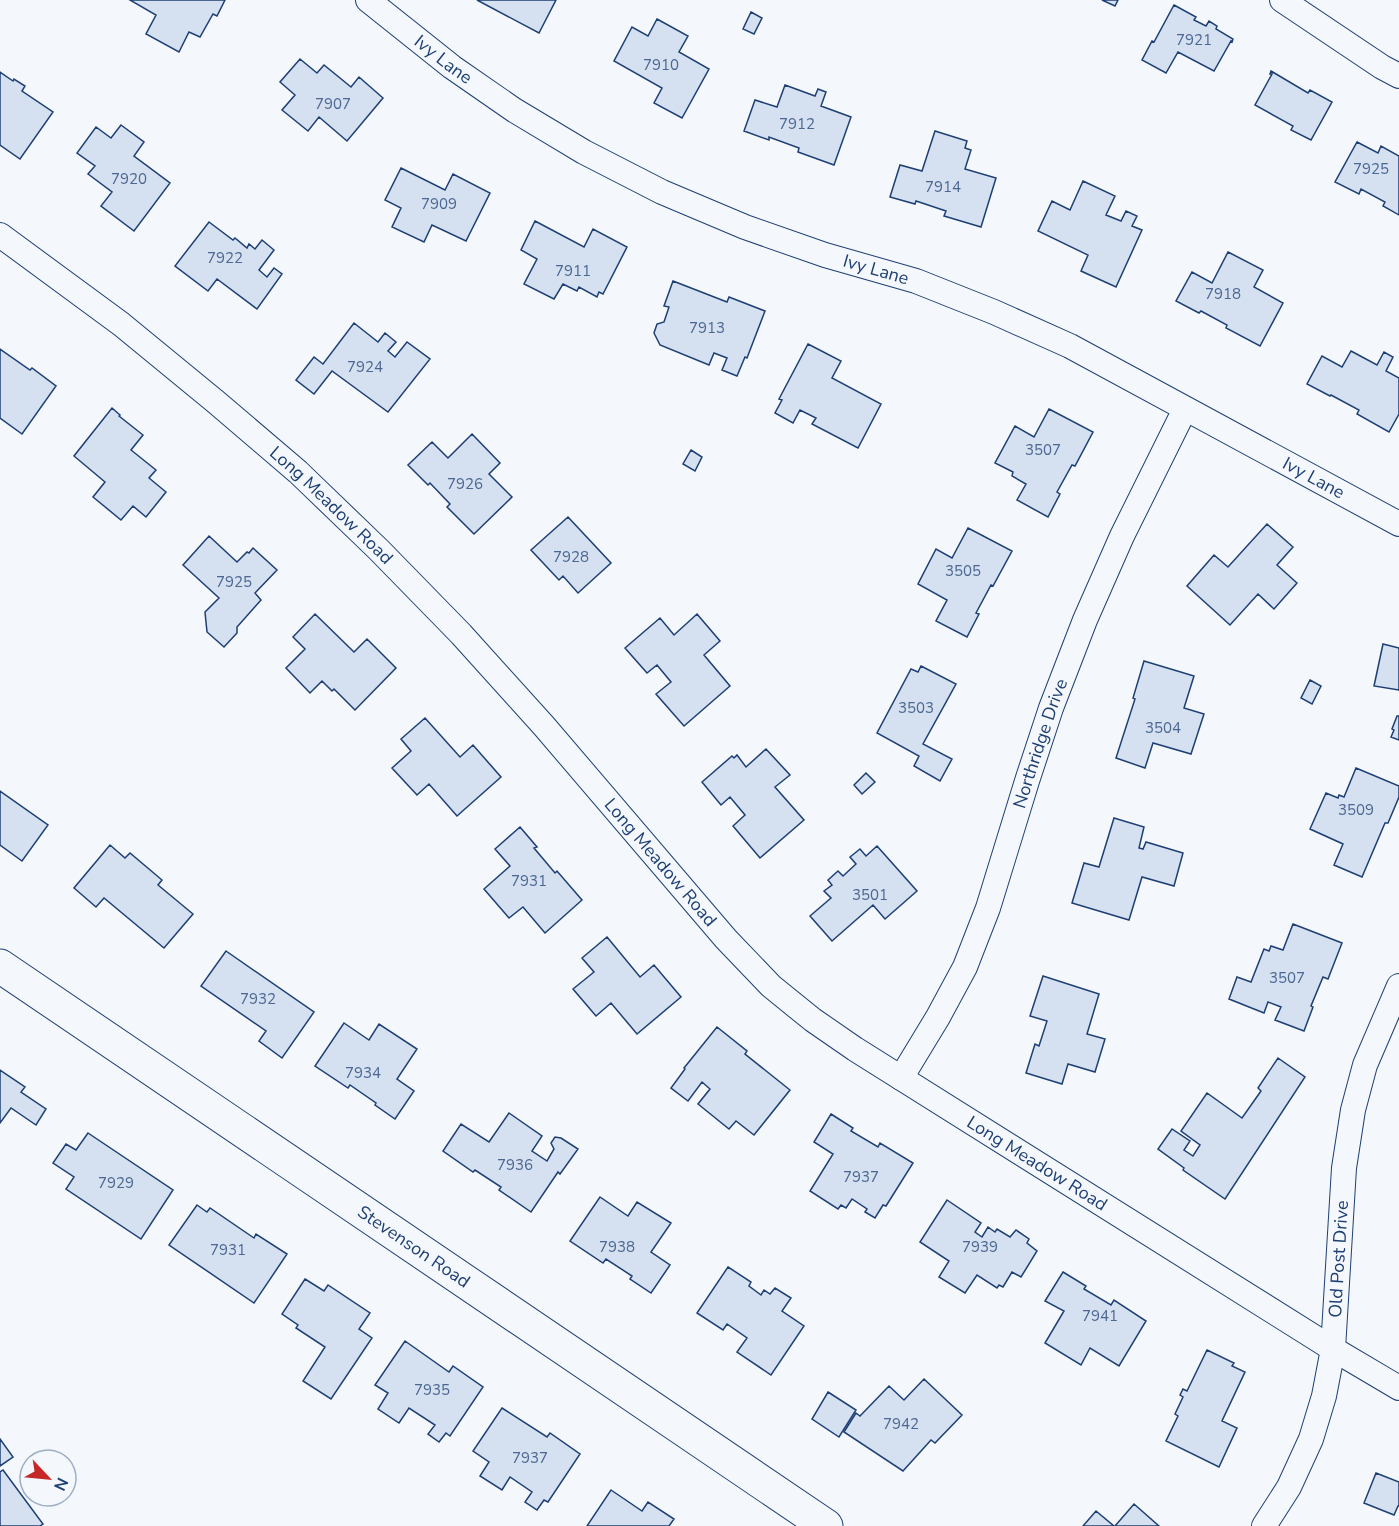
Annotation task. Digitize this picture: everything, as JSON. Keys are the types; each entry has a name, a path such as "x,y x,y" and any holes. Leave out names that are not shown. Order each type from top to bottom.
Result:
{"main road":[{"name":"Stevenson Road","path":"0,966 826,1526"}],"street":[{"name":"Ivy Lane","path":"368,0 452,67 514,110 584,152 662,192 745,227 825,255 916,280 1070,346 1399,524"},
{"path":"1282,0 1399,76"},
{"name":"Long Meadow Road","path":"0,235 121,324 216,402 298,472 379,550 461,634 544,726 726,939 771,986 813,1020 855,1049 1333,1349 1399,1388"},
{"name":"Northridge Drive","path":"902,1078 939,1017 964,967 988,908 1051,708 1085,620 1122,536 1185,409"},
{"name":"Old Post Drive","path":"1264,1526 1289,1487 1311,1439 1324,1396 1333,1349 1344,1168 1353,1110 1365,1065 1399,986"}],"building":[{"path":"130,0 225,0 217,16 213,14 200,37 189,32 179,52 146,34 156,15"},
{"path":"477,0 556,0 539,33"},
{"path":"1102,0 1118,0 1115,6"},
{"path":"1174,5 1196,17 1194,20 1206,26 1209,21 1217,26 1216,29 1233,39 1214,71 1178,52 1166,73 1142,60"},
{"path":"751,12 762,18 754,34 743,29"},
{"path":"657,19 688,36 679,52 709,69 682,118 654,103 662,88 614,61 632,27 648,36"},
{"path":"300,59 317,73 324,65 351,87 359,77 383,98 347,141 319,117 308,131 282,110 295,95 280,82"},
{"path":"1271,71 1308,93 1310,90 1332,102 1311,140 1291,130 1293,126 1255,105 1272,74 1270,74"},
{"path":"0,72 25,86 22,91 53,112 20,159 0,145"},
{"path":"785,85 815,96 818,89 826,92 821,106 851,117 834,165 798,152 799,148 744,131 755,100 777,107"},
{"path":"121,125 144,142 134,156 170,183 134,231 101,206 112,192 88,174 95,166 77,153 96,127 111,138"},
{"path":"935,131 967,141 965,148 971,150 965,169 996,178 981,227 944,216 946,211 916,201 915,204 890,197 900,165 922,171"},
{"path":"1357,142 1378,153 1381,146 1399,156 1399,215 1383,206 1385,202 1361,189 1359,194 1335,182"},
{"path":"401,168 445,190 453,174 490,193 466,241 432,225 424,242 392,227 401,208 385,200"},
{"path":"1083,181 1115,196 1106,215 1121,221 1126,211 1137,216 1132,226 1142,230 1116,287 1081,271 1088,255 1038,231 1052,201 1070,210"},
{"path":"535,221 584,247 593,229 627,247 603,294 599,292 597,297 579,287 577,291 563,284 554,299 524,284 537,259 521,250"},
{"path":"209,222 247,248 249,244 255,249 262,240 274,250 259,270 267,277 274,268 282,274 257,309 217,279 208,291 175,266"},
{"path":"1228,252 1263,270 1254,287 1283,303 1260,346 1226,328 1227,325 1201,311 1199,313 1176,301 1192,272 1212,283"},
{"path":"673,281 727,302 729,297 765,311 747,358 745,357 737,376 722,370 727,358 714,353 709,365 660,345 654,333 657,324 664,322 669,307 664,306"},
{"path":"354,323 378,342 385,333 396,342 388,351 395,357 407,342 430,359 388,412 332,371 314,394 296,380 314,357 323,364"},
{"path":"808,344 841,361 832,378 881,404 858,448 812,424 816,418 800,410 793,423 775,413 782,400 779,399"},
{"path":"0,349 56,386 22,434 0,418"},
{"path":"1351,351 1377,365 1384,352 1393,357 1386,371 1399,378 1399,414 1389,432 1357,414 1359,410 1307,384 1322,356 1342,367"},
{"path":"112,408 143,435 131,450 156,470 149,478 166,492 146,517 133,506 121,520 93,497 105,482 74,456"},
{"path":"1049,409 1093,432 1075,466 1072,465 1057,492 1060,494 1048,517 1017,500 1026,484 1012,476 1013,472 995,463 1015,426 1034,437"},
{"path":"472,434 500,463 489,474 512,497 474,534 447,507 450,504 430,483 428,485 408,465 432,442 448,458"},
{"path":"691,450 702,457 695,471 683,464"},
{"path":"568,517 611,563 578,593 563,576 559,580 531,550"},
{"path":"1267,524 1293,547 1277,565 1297,583 1274,609 1258,594 1230,625 1187,586 1214,555 1228,567"},
{"path":"968,528 1012,551 976,613 979,614 967,637 936,621 947,600 918,584 936,549 952,558"},
{"path":"209,536 237,562 253,548 277,570 255,593 261,600 237,627 237,633 224,647 207,632 205,612 219,598 183,565"},
{"path":"315,614 354,652 367,639 396,668 355,710 334,689 332,691 322,681 310,693 286,668 305,649 293,637"},
{"path":"697,614 720,641 704,655 730,686 684,726 656,694 671,682 657,665 647,673 625,648 660,618 674,635"},
{"path":"1383,644 1399,648 1399,690 1374,686"},
{"path":"1144,661 1194,676 1184,708 1204,714 1191,754 1153,743 1145,768 1116,758 1135,699 1133,698"},
{"path":"921,666 956,684 923,744 952,759 940,781 914,766 919,756 877,733 911,669 918,672"},
{"path":"1310,680 1321,686 1312,704 1301,698"},
{"path":"1397,716 1399,716 1399,740 1391,737"},
{"path":"425,718 460,757 473,745 501,777 457,816 429,784 417,795 392,768 411,751 401,739"},
{"path":"766,749 790,775 775,787 804,820 760,858 733,826 745,815 730,797 721,805 702,782 732,756 734,758 737,755 746,767"},
{"path":"1356,768 1399,786 1399,797 1362,877 1334,865 1343,844 1310,829 1326,793 1338,798 1339,795 1344,797"},
{"path":"866,773 875,782 862,794 854,785"},
{"path":"0,791 48,825 22,861 0,845"},
{"path":"1114,818 1144,827 1139,848 1143,849 1146,842 1183,853 1174,886 1142,877 1129,920 1072,903 1084,863 1099,867"},
{"path":"520,827 555,873 557,871 582,900 545,933 523,907 509,918 484,889 510,866 495,849"},
{"path":"110,845 125,858 130,853 162,880 158,885 193,914 164,948 104,898 96,907 74,888"},
{"path":"877,846 917,891 885,919 873,905 832,941 810,916 831,898 824,891 832,885 828,880 838,871 843,876 856,864 850,857 860,849 866,856"},
{"path":"1293,924 1342,943 1328,979 1323,977 1304,1031 1275,1020 1281,1007 1268,1002 1264,1013 1229,999 1237,977 1251,982 1264,949 1269,951 1271,946 1283,950"},
{"path":"607,937 640,977 654,965 681,997 637,1034 611,1003 596,1016 573,989 594,972 582,958"},
{"path":"226,951 314,1012 282,1058 259,1041 266,1031 201,986"},
{"path":"1043,976 1099,994 1087,1034 1105,1039 1095,1072 1068,1064 1062,1084 1026,1073 1035,1044 1039,1046 1047,1021 1030,1016"},
{"path":"344,1023 369,1040 379,1024 417,1049 397,1079 414,1091 395,1119 350,1085 348,1088 315,1066"},
{"path":"717,1027 747,1051 745,1054 790,1090 754,1135 736,1121 729,1129 698,1104 710,1089 702,1082 688,1101 671,1088"},
{"path":"1278,1058 1305,1077 1225,1199 1183,1170 1184,1168 1158,1149 1172,1129 1190,1141 1184,1150 1193,1156 1200,1145 1181,1131 1207,1093 1242,1118 1261,1091 1258,1088"},
{"path":"0,1070 25,1087 21,1092 46,1109 36,1125 11,1108 0,1123"},
{"path":"509,1113 542,1136 532,1151 547,1161 554,1149 551,1143 555,1137 561,1138 578,1149 560,1174 558,1172 531,1212 499,1190 501,1187 475,1170 473,1172 443,1151 461,1124 489,1142"},
{"path":"831,1114 853,1128 851,1131 878,1147 880,1143 913,1163 886,1206 883,1205 875,1218 865,1212 867,1209 852,1199 846,1208 841,1205 838,1209 810,1191 833,1154 814,1142"},
{"path":"88,1133 173,1190 141,1239 66,1189 74,1177 53,1163 66,1144 76,1150"},
{"path":"600,1197 628,1216 637,1202 671,1223 651,1252 670,1265 651,1293 630,1279 632,1276 606,1259 603,1263 570,1241"},
{"path":"947,1200 981,1223 975,1232 982,1237 988,1227 995,1232 997,1229 1010,1237 1016,1230 1029,1239 1027,1243 1037,1251 1021,1277 1012,1272 1003,1287 999,1285 997,1288 977,1275 965,1293 939,1277 949,1261 920,1242"},
{"path":"197,1205 207,1212 210,1208 254,1238 256,1234 287,1254 254,1303 169,1245"},
{"path":"728,1267 751,1282 749,1286 761,1295 764,1290 770,1294 775,1288 791,1298 782,1311 804,1326 771,1375 737,1352 747,1338 727,1324 723,1330 697,1313"},
{"path":"1063,1272 1086,1286 1084,1289 1111,1305 1114,1300 1146,1321 1119,1366 1090,1348 1081,1365 1045,1343 1064,1311 1045,1301"},
{"path":"305,1279 324,1291 328,1285 370,1313 359,1329 372,1338 331,1399 303,1381 325,1347 296,1328 298,1325 282,1314"},
{"path":"405,1341 449,1372 453,1366 483,1387 450,1436 446,1433 439,1442 428,1434 435,1425 409,1408 399,1423 378,1409 388,1393 375,1385"},
{"path":"1207,1350 1234,1363 1232,1366 1245,1372 1222,1421 1237,1428 1219,1467 1166,1441 1178,1416 1175,1414 1183,1397 1180,1395 1183,1389 1187,1391"},
{"path":"924,1379 962,1415 935,1443 931,1440 903,1471 844,1432 856,1413 860,1416 889,1386 904,1400"},
{"path":"828,1392 856,1410 839,1437 812,1419"},
{"path":"502,1408 547,1437 550,1433 580,1454 548,1502 544,1500 537,1510 525,1502 532,1492 510,1477 502,1490 480,1476 489,1462 473,1451"},
{"path":"0,1439 13,1457 0,1466"},
{"path":"3,1470 18,1490 18,1508 31,1508 43,1524 40,1526 0,1526 0,1472"},
{"path":"1376,1473 1399,1482 1399,1506 1394,1515 1364,1503"},
{"path":"611,1490 642,1511 648,1502 674,1519 669,1526 587,1526"},
{"path":"1134,1504 1159,1526 1115,1526"},
{"path":"1096,1511 1114,1526 1083,1526"}]}
